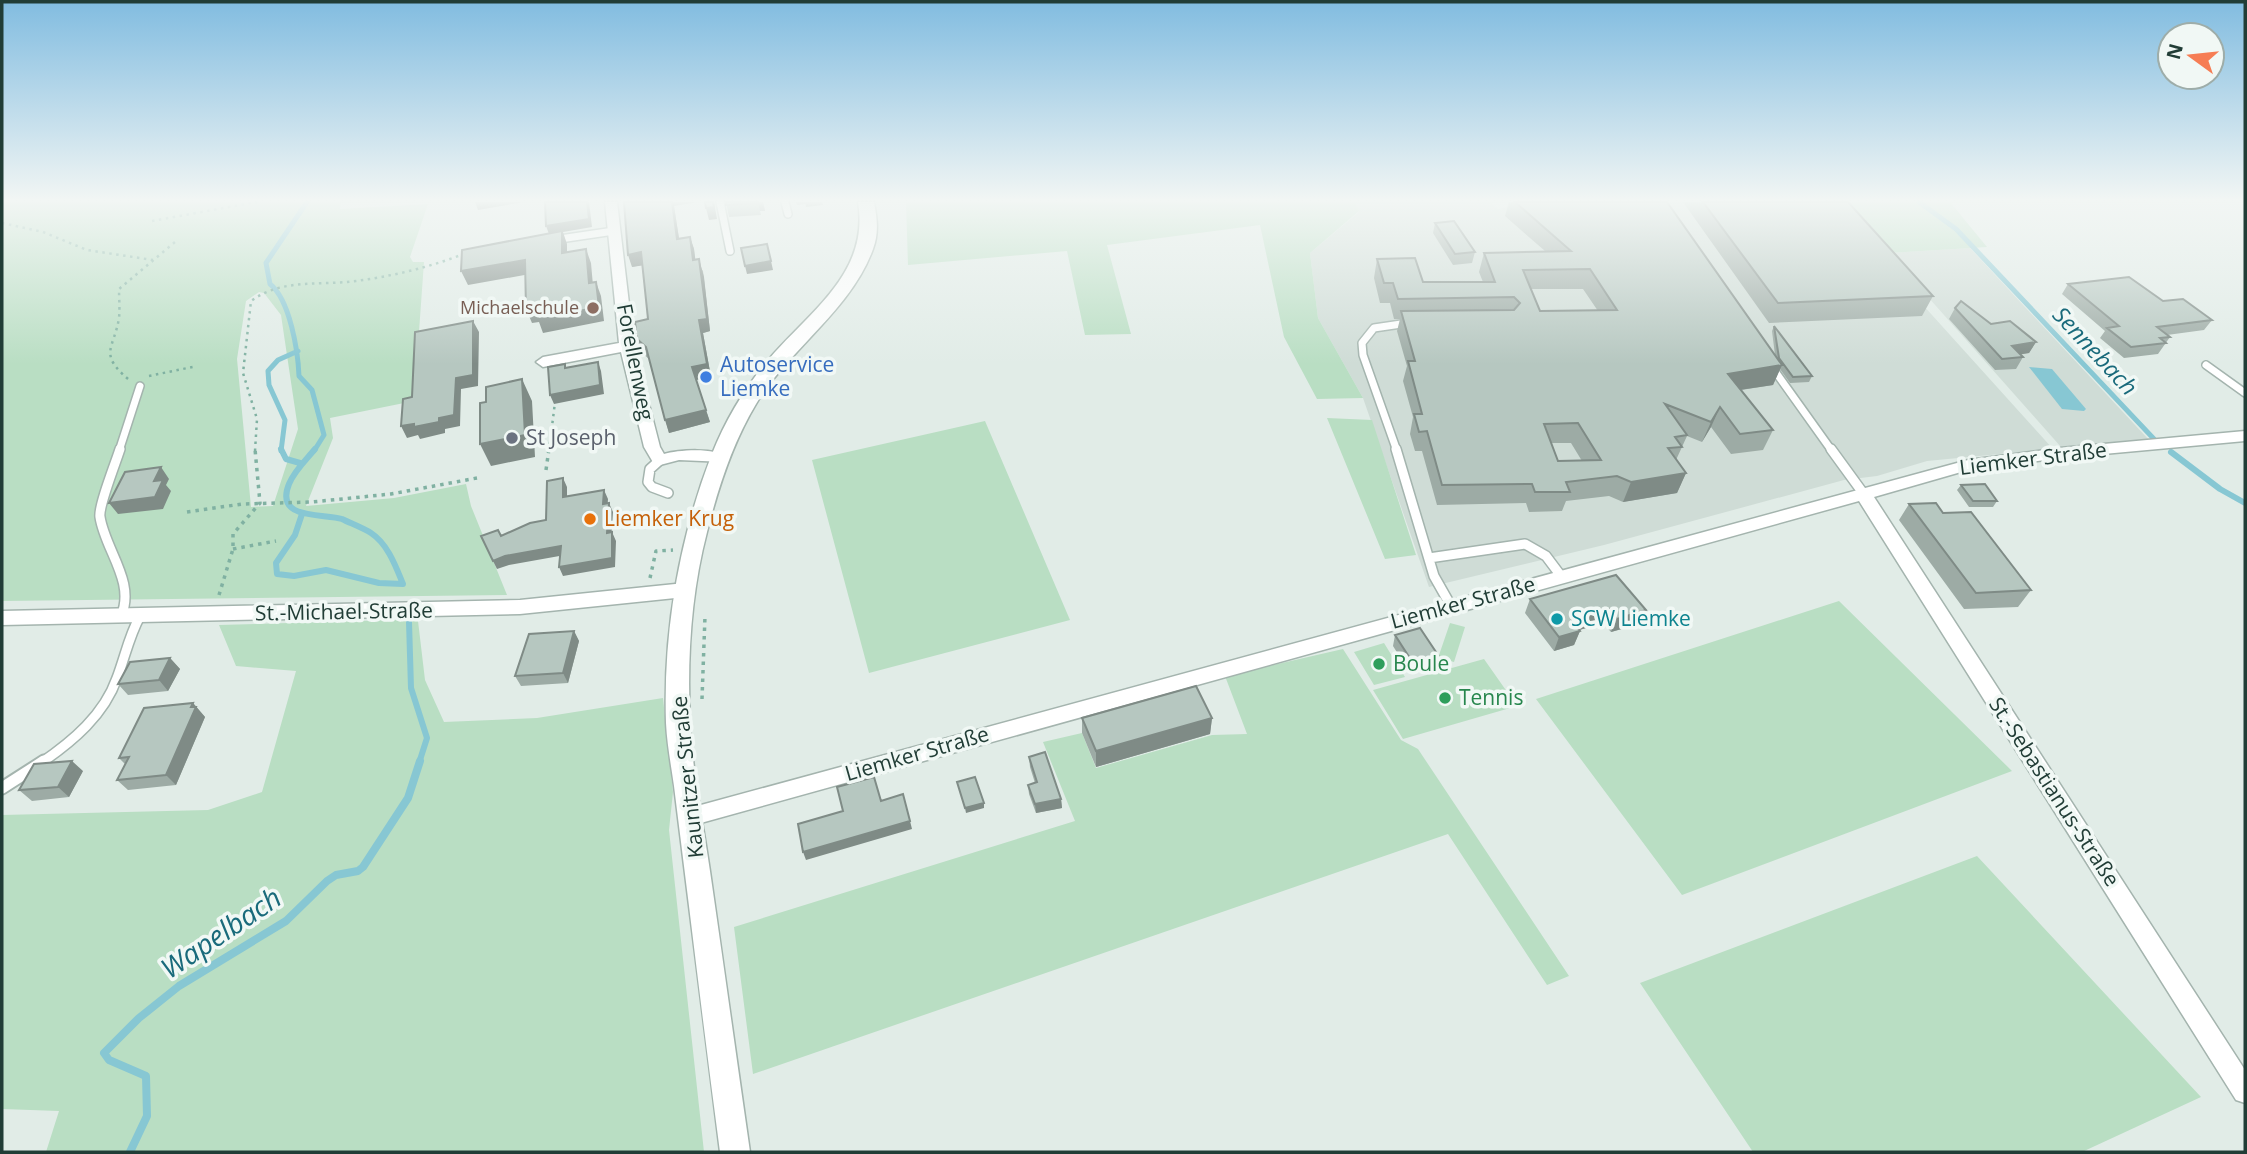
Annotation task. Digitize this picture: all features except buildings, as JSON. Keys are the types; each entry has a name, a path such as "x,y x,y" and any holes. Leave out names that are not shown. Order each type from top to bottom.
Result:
{"street":[{"name":"Forellenweg","path":"617,256 627,346 652,447 660,460"},
{"name":"Kaunitzer Straße","path":"735,1152 678,724 677,664 685,590 700,516 719,458 745,408 773,366 846,284 863,256"},
{"path":"543,362 627,346"},
{"name":"Liemker Straße","path":"690,817 1863,493 1993,460 2245,436"},
{"path":"660,460 679,455 719,458"},
{"name":"St.-Sebastianus-Straße","path":"1863,493 2245,1091"},
{"name":"St.-Michael-Straße","path":"2,618 520,607 685,590"}],"lane":[{"path":"1420,323 1378,326 1364,336 1362,343 1439,588 1451,606"},
{"path":"1767,359 1863,493"},
{"path":"2206,365 2245,393"},
{"path":"121,616 126,605 126,592 99,515 140,386"},
{"path":"660,460 650,469 648,482 652,487 667,493"},
{"path":"1429,558 1525,544 1537,547 1552,561 1561,576"},
{"path":"2,788 55,753 99,713 121,672 132,628 140,616"}],"path":[{"path":"126,256 153,260"},
{"path":"158,256 119,289 118,323 108,349 110,361 119,373 140,386 147,376 197,366"},
{"path":"213,614 233,549 233,534 260,503 254,461 257,419 243,373 249,306 255,297 282,286 354,281 431,266 459,256"},
{"path":"547,470 555,396"},
{"path":"187,512 260,503 302,503 391,494 477,478"},
{"path":"233,549 276,541"},
{"path":"647,594 656,551"},
{"path":"702,703 705,611"}],"shaded area":[{"path":"1310,256 1879,256 2053,449 1927,461 1877,476 1844,480 1604,545 1429,587 1363,398 1318,318"},
{"path":"1892,256 1977,256 2149,440 2061,447"}],"green space":[{"path":"2,256 410,256 413,262 424,262 414,401 330,418 333,438 306,506 394,498 466,484 471,506 507,595 2,601","holes":["259,292 264,293 281,315 298,429 273,506 251,507 237,359 246,301"]},
{"path":"908,256 1012,256 908,265"},
{"path":"1068,256 1110,256 1131,334 1085,335"},
{"path":"1267,256 1310,256 1318,318 1363,398 1317,399 1284,337"},
{"path":"1327,418 1372,420 1416,555 1385,559"},
{"path":"985,421 1070,620 869,673 812,460"},
{"path":"1839,601 2012,771 1682,895 1536,699"},
{"path":"418,621 425,680 444,722 537,718 663,698 673,792 669,830 704,1152 46,1152 59,1111 2,1109 2,815 208,810 262,792 296,671 236,666 219,625"},
{"name":"Boule","path":"1450,623 1465,627 1454,662 1438,658"},
{"name":"Boule","path":"1384,643 1405,677 1374,685 1354,652"},
{"path":"1343,649 1401,740 1418,749 1569,976 1547,985 1448,834 753,1074 734,927 1075,821 1043,742 1082,733 1096,768 1212,735 1247,734 1225,676"},
{"name":"Tennis","path":"1484,659 1517,706 1403,739 1373,690"},
{"path":"1977,856 2201,1097 2082,1152 1753,1152 1640,983"}],"water":[{"path":"2029,367 2052,369 2086,409 2062,409"}],"waterway":[{"name":"Wapelbach","path":"271,256 266,263 270,284 288,314 297,352"},
{"name":"Sennebach","path":"1981,256 2154,439"},
{"path":"281,449 285,420 269,385 268,371 278,360 297,352"},
{"name":"Wapelbach","path":"297,352 299,376 312,390 324,435 314,451"},
{"path":"281,449 286,459 300,463"},
{"name":"Wapelbach","path":"302,514 295,535 276,563 277,574 294,576 326,570 379,583 403,584 387,549 371,533 342,519 294,510 288,504 286,496 291,479 315,449"},
{"name":"Sennebach","path":"2171,452 2220,489 2245,503"},
{"name":"Wapelbach","path":"409,622 411,688 427,738 419,763"},
{"name":"Wapelbach","path":"130,1152 147,1116 146,1076 109,1060 104,1053 139,1018 179,986 286,921 336,875 358,871 363,867 408,798 420,761"}],"place":[{"name":"Michaelschule","path":"593,308"},
{"name":"Autoservice Liemke","path":"706,377"},
{"name":"St Joseph","path":"512,438"},
{"name":"Liemker Krug","path":"590,519"},
{"name":"SCW Liemke","path":"1557,619"},
{"name":"Boule","path":"1379,664"},
{"name":"Tennis","path":"1445,698"}]}
